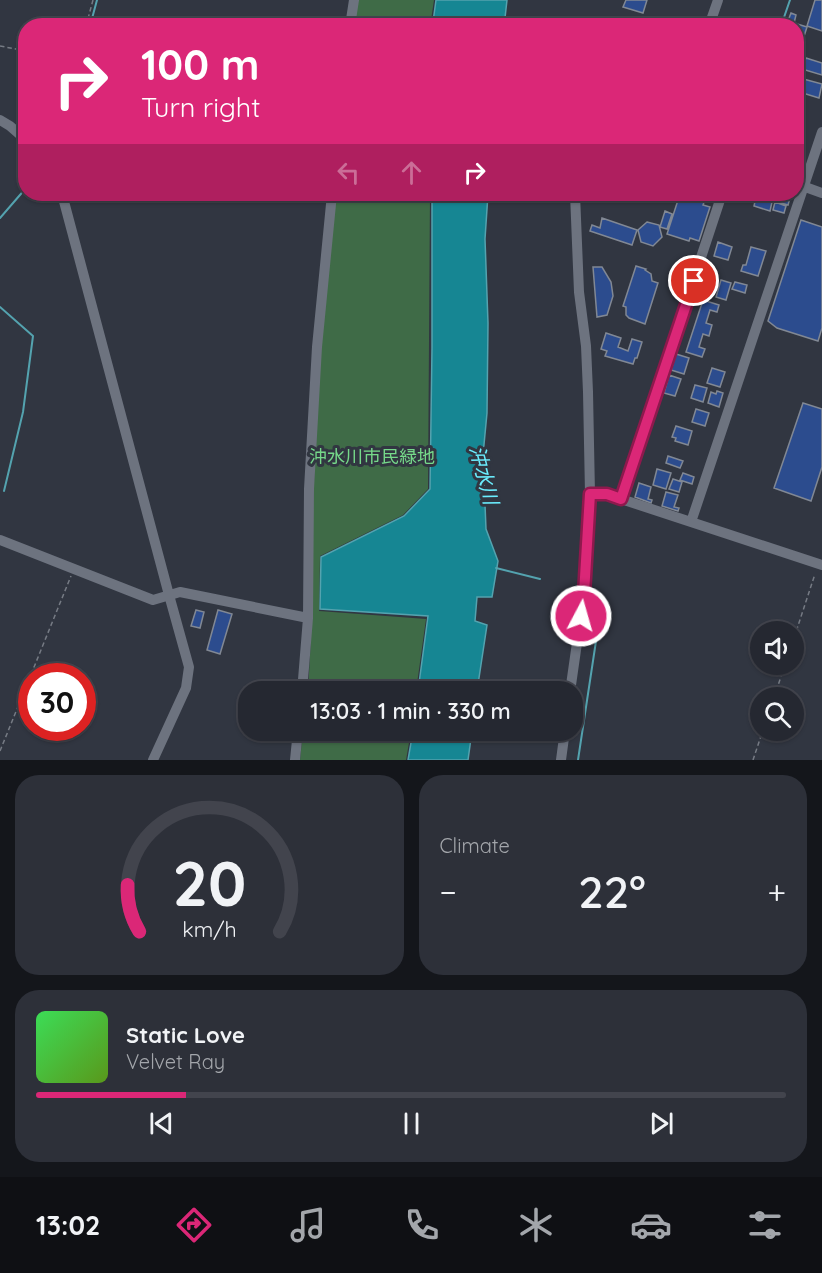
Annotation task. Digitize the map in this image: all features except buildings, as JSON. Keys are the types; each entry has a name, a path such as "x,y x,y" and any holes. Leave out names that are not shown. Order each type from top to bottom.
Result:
{"street":[{"path":"351,18 354,0"},
{"path":"712,18 718,0"},
{"path":"0,120 18,133"},
{"path":"804,175 822,132"},
{"path":"804,186 822,193"},
{"path":"64,201 189,667 186,688 153,760"},
{"path":"303,681 308,618 309,489 313,414 331,201"},
{"path":"572,681 584,594 590,494 588,392 579,292 575,201"},
{"path":"621,499 720,201"},
{"path":"691,522 795,201"},
{"path":"590,494 607,494 820,565 822,552"},
{"path":"0,540 153,600 180,592 308,618"},
{"path":"295,760 297,741"},
{"path":"561,760 564,741"}],"path":[{"path":"88,18 93,0"},
{"path":"0,46 18,49"},
{"path":"800,621 820,565"},
{"path":"0,751 73,570"},
{"path":"753,760 759,741"}],"green space":[{"path":"355,0 434,0 431,18 353,18"},
{"name":"沖水川市民緑地","path":"334,201 430,201 428,489 403,515 320,556 319,611 426,619 417,681 309,681 319,361"},
{"path":"302,741 409,741 406,760 300,760"}],"water":[{"path":"436,0 507,0 505,18 434,18"},
{"path":"432,201 488,201 485,239 488,323 487,413 483,455 486,529 498,561 492,597 477,597 475,621 487,625 479,681 419,681 428,616 320,609 321,557 404,516 430,489"},
{"path":"411,741 471,741 468,760 408,760"}],"waterway":[{"path":"92,18 97,0"},
{"path":"784,18 790,0"},
{"path":"0,218 18,197"},
{"path":"0,307 33,336 23,412 4,491"},
{"path":"496,568 540,579"},
{"path":"578,760 601,608 598,594"}],"route":[{"path":"581,616 590,494 607,494 621,499 694,281"}],"water label":[{"name":"沖水川","path":"484,475"}]}
